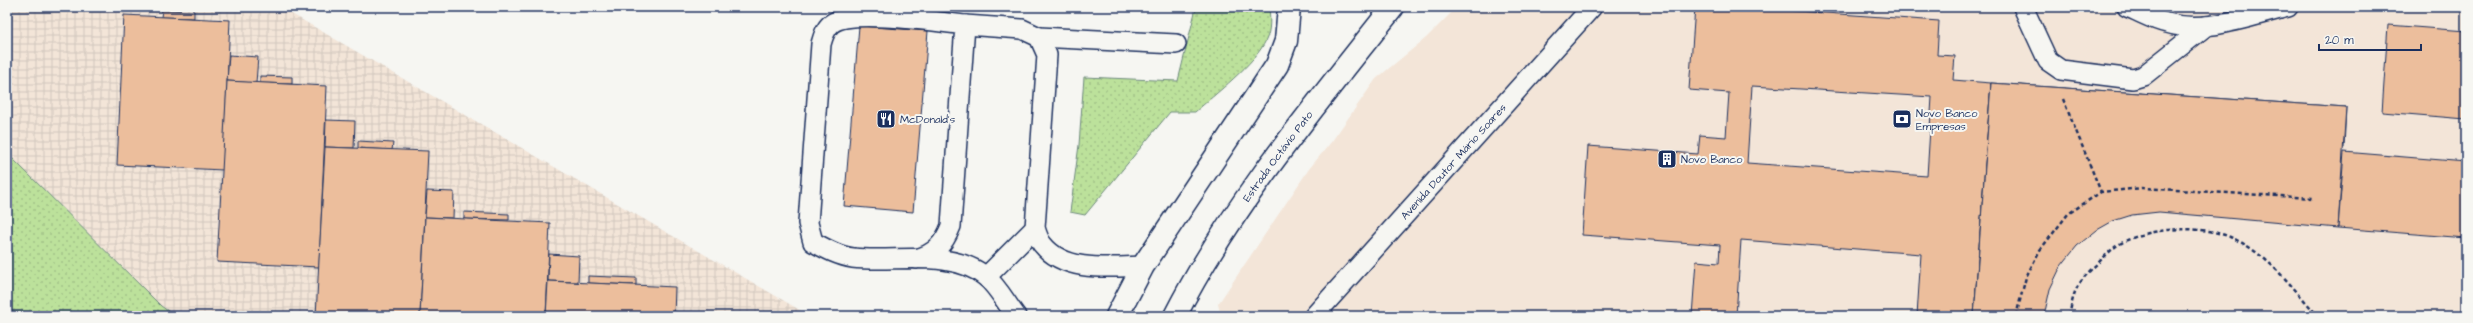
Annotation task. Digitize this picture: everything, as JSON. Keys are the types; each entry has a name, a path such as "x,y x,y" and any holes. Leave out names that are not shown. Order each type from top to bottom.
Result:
{"street":[{"path":"1117,316 1143,266 1277,65 1286,41 1289,7"},
{"name":"Estrada Octávio Pato","path":"1175,316 1239,210 1316,105 1393,7"}],"lane":[{"name":"Avenida Doutor Mário Soares","path":"1314,316 1592,7"},
{"path":"2023,7 2048,61 2061,70 2133,79 2152,70 2206,26"},
{"path":"2127,7 2167,23 2206,26 2288,7"},
{"path":"1016,316 986,277 956,260 852,258 831,251 813,242 808,223 821,44 826,31 837,20 867,17 924,20 966,26 1022,29 1039,37 1176,44"},
{"path":"916,260 930,255 939,248 951,226 966,26"},
{"path":"1039,37 1047,55 1034,228 1043,245 1057,258 1092,267 1143,266"},
{"path":"986,277 1034,228"}],"path":[{"path":"2048,61 2101,192"},
{"path":"2016,316 2026,277 2040,250 2068,214 2101,192 2142,188 2313,198"},
{"path":"2069,316 2075,291 2089,270 2116,246 2150,232 2173,228 2204,231 2230,237 2256,253 2284,279 2318,316"}],"shaded area":[{"path":"7,7 280,7 810,316 175,316 161,306 7,153"},
{"path":"1457,7 2466,7 2466,316 1219,316 1220,312 1218,304 1309,169 1332,141 1376,79 1426,38"}],"green space":[{"path":"1192,7 1269,7 1270,24 1268,36 1261,49 1253,59 1195,112 1170,112 1085,215 1070,212 1079,145 1084,77 1178,81 1196,8"},
{"path":"7,153 161,306 175,316 7,316"}],"building":[{"name":"Novo Banco","path":"1695,7 1740,7 1939,21 1937,55 1955,56 1953,80 1991,83 1974,316 1917,316 1921,254 1741,240 1736,316 1692,316 1696,261 1719,263 1720,245 1582,235 1588,146 1698,154 1700,135 1726,137 1729,93 1689,90","holes":["1752,86 1932,97 1927,176 1747,163"]},
{"path":"162,10 194,11 194,18 161,17"},
{"path":"124,15 230,20 223,170 117,165"},
{"path":"2388,25 2466,31 2466,119 2382,112"},
{"name":"McDonald's","path":"859,26 928,31 913,212 844,206"},
{"path":"229,55 258,57 256,83 227,81"},
{"path":"260,76 292,77 292,84 260,83"},
{"path":"227,81 327,86 319,267 217,262"},
{"path":"1991,83 2346,107 2344,148 2128,135 2107,136 2077,143 2045,164 2028,182 2004,234 1998,316 1974,316"},
{"path":"1991,83 2346,107 2338,228 2159,212 2132,215 2113,221 2097,230 2077,246 2061,266 2050,289 2044,316 1974,316"},
{"path":"326,120 355,121 354,148 325,147"},
{"path":"358,141 393,143 392,150 358,148"},
{"path":"325,147 428,151 420,316 316,316"},
{"path":"2344,152 2466,162 2466,238 2338,228"},
{"path":"427,191 454,192 453,218 425,217"},
{"path":"464,212 509,214 509,220 464,219"},
{"path":"425,217 550,223 546,316 420,316"},
{"path":"549,254 579,256 578,282 548,281"},
{"path":"588,276 636,278 636,285 588,283"},
{"path":"548,281 675,287 674,316 546,316"}],"place":[{"name":"McDonald's","path":"886,119"},
{"name":"Novo Banco Empresas","path":"1902,119"},
{"name":"Novo Banco","path":"1667,159"}]}
